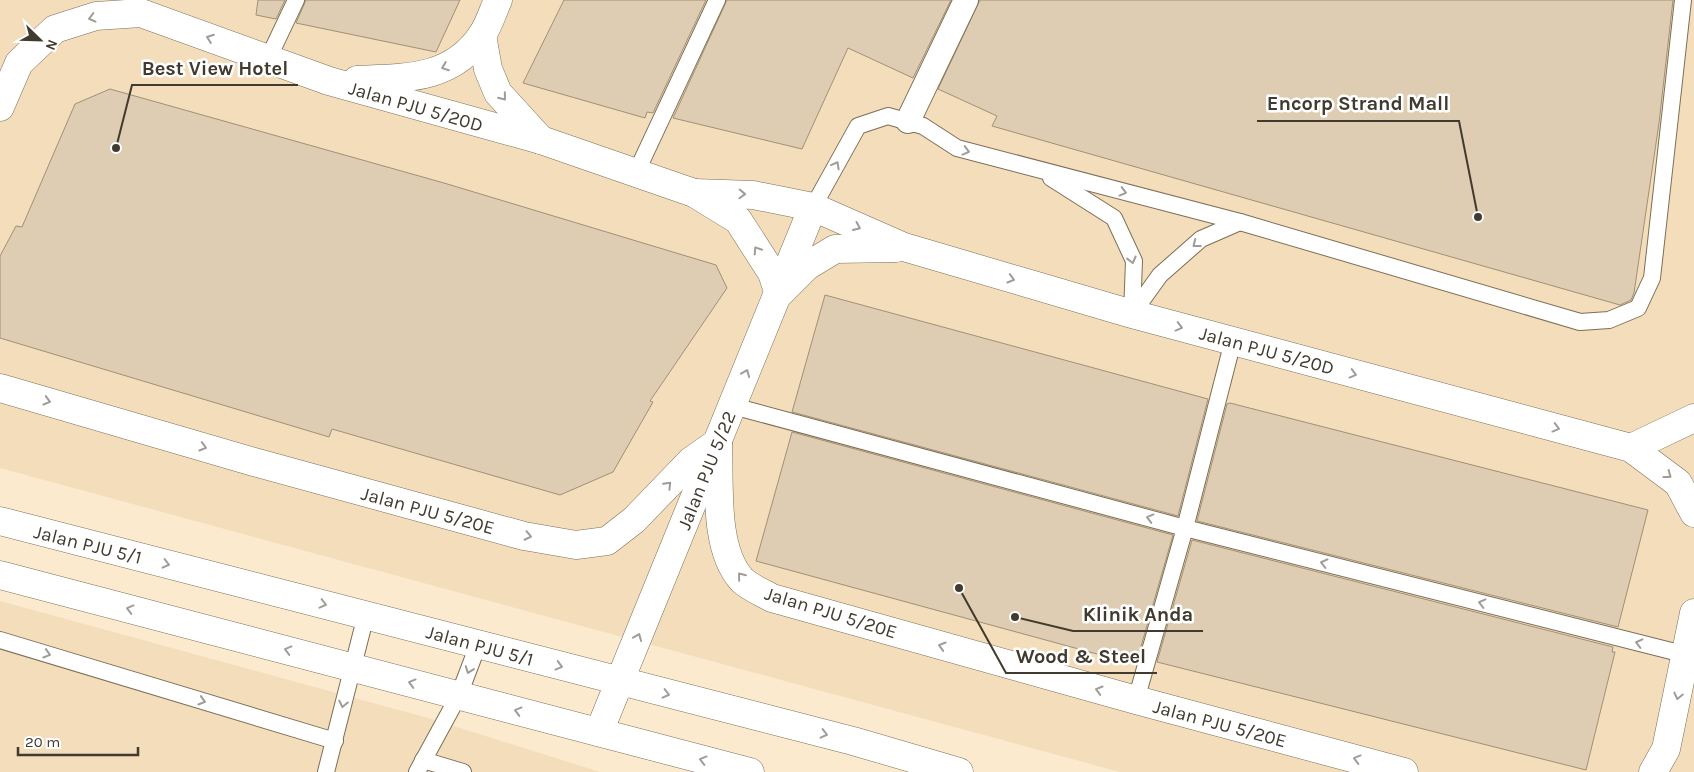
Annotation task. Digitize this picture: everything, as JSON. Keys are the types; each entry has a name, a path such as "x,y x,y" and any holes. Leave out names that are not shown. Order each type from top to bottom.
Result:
{"street":[{"path":"330,81 418,77 455,63 482,36 498,0"},
{"path":"908,121 966,0"},
{"name":"Jalan PJU 5/20D","path":"135,7 330,81 541,140 694,193 738,220 772,273 779,294 807,266 835,249 904,247"},
{"path":"0,107 19,63 55,29 96,16 135,7"},
{"path":"482,36 488,69 498,93 541,140"},
{"name":"Jalan PJU 5/20D","path":"694,193 753,195 813,207 904,247 1132,314 1631,448 1678,483 1694,512"},
{"name":"Jalan PJU 5/22","path":"599,732 813,207"},
{"name":"Jalan PJU 5/20E","path":"0,388 254,462 524,536 576,545 607,541 634,520 691,461 718,442"},
{"path":"1631,448 1694,418"},
{"name":"Jalan PJU 5/20E","path":"718,442 721,528 727,555 742,580 772,598 1136,700 1404,772"},
{"name":"Jalan PJU 5/1","path":"0,521 853,741 942,770"},
{"path":"0,575 750,772"},
{"path":"1653,772 1666,748 1687,655 1694,613"}],"lane":[{"path":"268,59 296,0"},
{"path":"636,173 717,0"},
{"path":"813,207 858,126 888,116 923,126 957,148 1240,222 1580,322 1609,320 1638,308 1652,278 1683,0"},
{"path":"1037,170 1114,218 1134,261 1132,314"},
{"path":"1132,314 1160,274 1201,239 1240,222"},
{"path":"1136,700 1185,528 1233,341"},
{"path":"733,406 1185,528 1687,655"},
{"path":"326,772 366,615"},
{"path":"0,640 335,742"},
{"path":"463,772 420,766 460,696 478,645"}],"shaded area":[{"path":"0,0 1694,0 1694,772 1120,772 0,468"},
{"path":"0,601 428,718 600,772 0,772"}],"building":[{"path":"258,0 285,0 276,19 256,15"},
{"path":"306,0 460,0 436,52 296,23"},
{"path":"564,0 706,0 653,113 647,112 645,118 523,83"},
{"path":"727,0 951,0 913,78 848,48 802,149 673,118"},
{"path":"980,0 1673,0 1659,123 1634,293 1631,300 1620,305 992,126 997,116 938,89"},
{"path":"110,89 444,183 716,265 727,288 650,401 653,402 613,472 560,495 332,429 329,437 0,338 0,256 16,226 22,227 75,104"},
{"path":"825,295 1208,399 1178,516 792,412"},
{"path":"1230,403 1648,510 1618,627 1197,521 1227,404"},
{"path":"792,432 1173,535 1138,657 1122,652 1119,660 756,561"},
{"path":"1192,540 1613,647 1612,652 1615,652 1586,770 1157,662"}],"place":[{"name":"Best View Hotel","path":"116,148"},
{"name":"Encorp Strand Mall","path":"1478,217"},
{"name":"Wood & Steel","path":"959,588"},
{"name":"Klinik Anda","path":"1015,617"}]}
